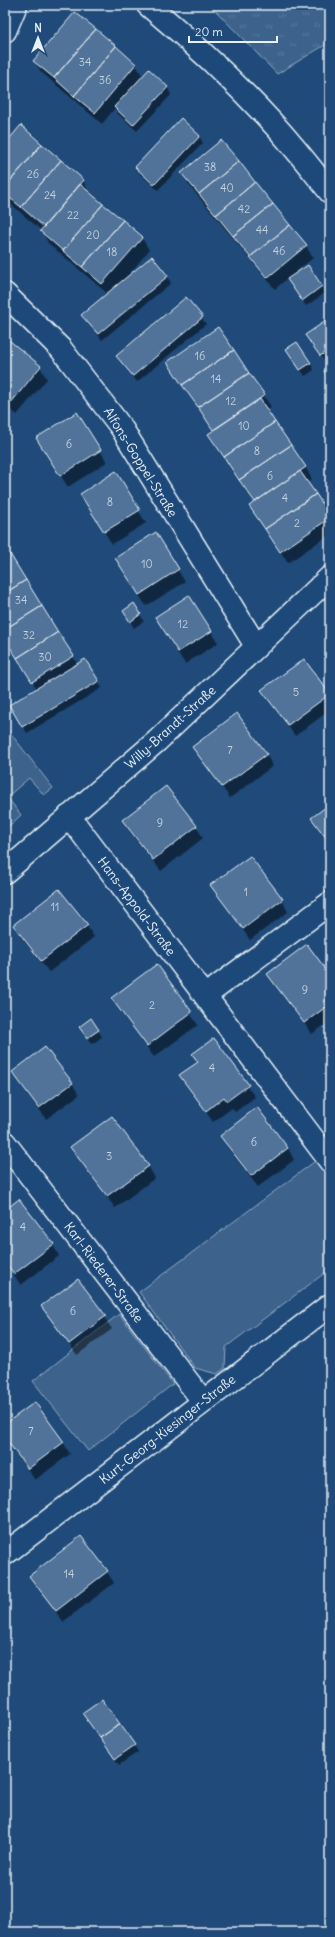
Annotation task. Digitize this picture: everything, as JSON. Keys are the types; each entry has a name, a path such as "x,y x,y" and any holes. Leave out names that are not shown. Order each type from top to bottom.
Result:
{"street":[{"path":"5,31 16,5"},
{"path":"148,5 182,33 217,66 279,129 330,192"},
{"name":"Alfons-Goppel-Straße","path":"5,294 61,349 121,426 256,646"},
{"name":"Willy-Brandt-Straße","path":"5,872 157,741 330,576"},
{"name":"Hans-Appold-Straße","path":"69,816 330,1161"},
{"path":"205,996 330,903"},
{"name":"Karl-Riederer-Straße","path":"5,1143 203,1401"},
{"name":"Kurt-Georg-Kiesinger-Straße","path":"5,1554 330,1304"}],"green space":[{"path":"210,5 330,5 330,42 277,74"},
{"path":"5,726 53,788 44,795 29,778 7,797 21,815 5,830"},
{"path":"318,1159 330,1176 330,1269 226,1347 225,1368 217,1374 195,1368 139,1292"},
{"path":"119,1314 173,1384 88,1451 33,1381"}],"building":[{"path":"75,12 96,29 54,78 33,61"},
{"path":"96,29 116,46 74,96 54,78"},
{"path":"116,46 136,64 95,113 74,96"},
{"path":"149,69 168,87 133,125 114,107"},
{"path":"181,118 200,136 154,185 135,167"},
{"path":"21,125 42,144 5,187 5,144"},
{"path":"221,140 239,161 199,194 181,173"},
{"path":"42,144 61,160 21,207 5,194 5,187"},
{"path":"61,160 84,180 44,227 21,207"},
{"path":"239,161 255,182 216,215 199,194"},
{"path":"255,182 273,204 233,236 216,215"},
{"path":"80,184 103,204 63,251 40,231"},
{"path":"103,204 123,220 82,267 63,251"},
{"path":"273,204 290,225 250,257 233,236"},
{"path":"123,220 143,237 102,284 82,267"},
{"path":"290,225 307,245 267,278 250,257"},
{"path":"152,256 168,276 98,334 81,315"},
{"path":"308,265 322,286 302,301 287,279"},
{"path":"186,297 203,317 133,376 116,356"},
{"path":"330,318 330,350 320,356 305,335"},
{"path":"218,327 234,350 182,385 167,362"},
{"path":"5,337 41,366 10,404 5,400"},
{"path":"297,342 311,363 300,370 286,349"},
{"path":"234,350 249,373 198,407 182,385"},
{"path":"330,367 330,381 324,371"},
{"path":"249,373 265,395 213,430 198,407"},
{"path":"260,399 275,422 224,457 208,434"},
{"path":"77,412 101,450 60,476 36,438"},
{"path":"275,422 291,445 239,480 224,457"},
{"path":"291,445 306,467 255,502 239,480"},
{"path":"116,471 140,510 104,532 80,494"},
{"path":"300,471 316,494 265,529 249,506"},
{"path":"316,494 330,515 330,518 280,552 265,529"},
{"path":"156,532 179,569 139,595 115,558"},
{"path":"5,547 10,554 5,557"},
{"path":"10,554 26,580 5,593 5,557"},
{"path":"26,580 42,606 5,629 5,593"},
{"path":"189,595 212,631 178,652 155,617"},
{"path":"134,603 141,614 130,622 123,611"},
{"path":"42,606 58,632 17,658 5,639 5,629"},
{"path":"330,624 330,635 325,628"},
{"path":"58,632 74,656 32,682 17,658"},
{"path":"85,659 99,681 22,727 9,705"},
{"path":"304,659 330,694 288,725 261,690"},
{"path":"237,713 267,754 222,787 192,747"},
{"path":"166,786 197,826 153,860 122,820"},
{"path":"330,804 330,843 311,818"},
{"path":"250,856 283,899 243,929 210,885"},
{"path":"59,889 88,925 41,961 13,925"},
{"path":"307,944 330,975 330,1004 304,1023 267,974"},
{"path":"157,964 192,1012 147,1046 111,998"},
{"path":"91,1018 99,1030 87,1038 79,1027"},
{"path":"214,1038 249,1085 227,1101 224,1097 206,1111 179,1075 198,1062 192,1054"},
{"path":"45,1047 73,1083 39,1108 12,1072"},
{"path":"257,1107 288,1148 251,1176 220,1136"},
{"path":"112,1116 149,1166 107,1196 70,1147"},
{"path":"19,1199 54,1244 14,1274 5,1262 5,1210"},
{"path":"78,1279 106,1316 69,1344 41,1306"},
{"path":"35,1402 64,1442 28,1469 5,1438 5,1424"},
{"path":"81,1536 108,1571 56,1611 29,1576"},
{"path":"102,1699 120,1724 100,1738 82,1713"},
{"path":"120,1724 135,1745 115,1759 100,1738"}]}
